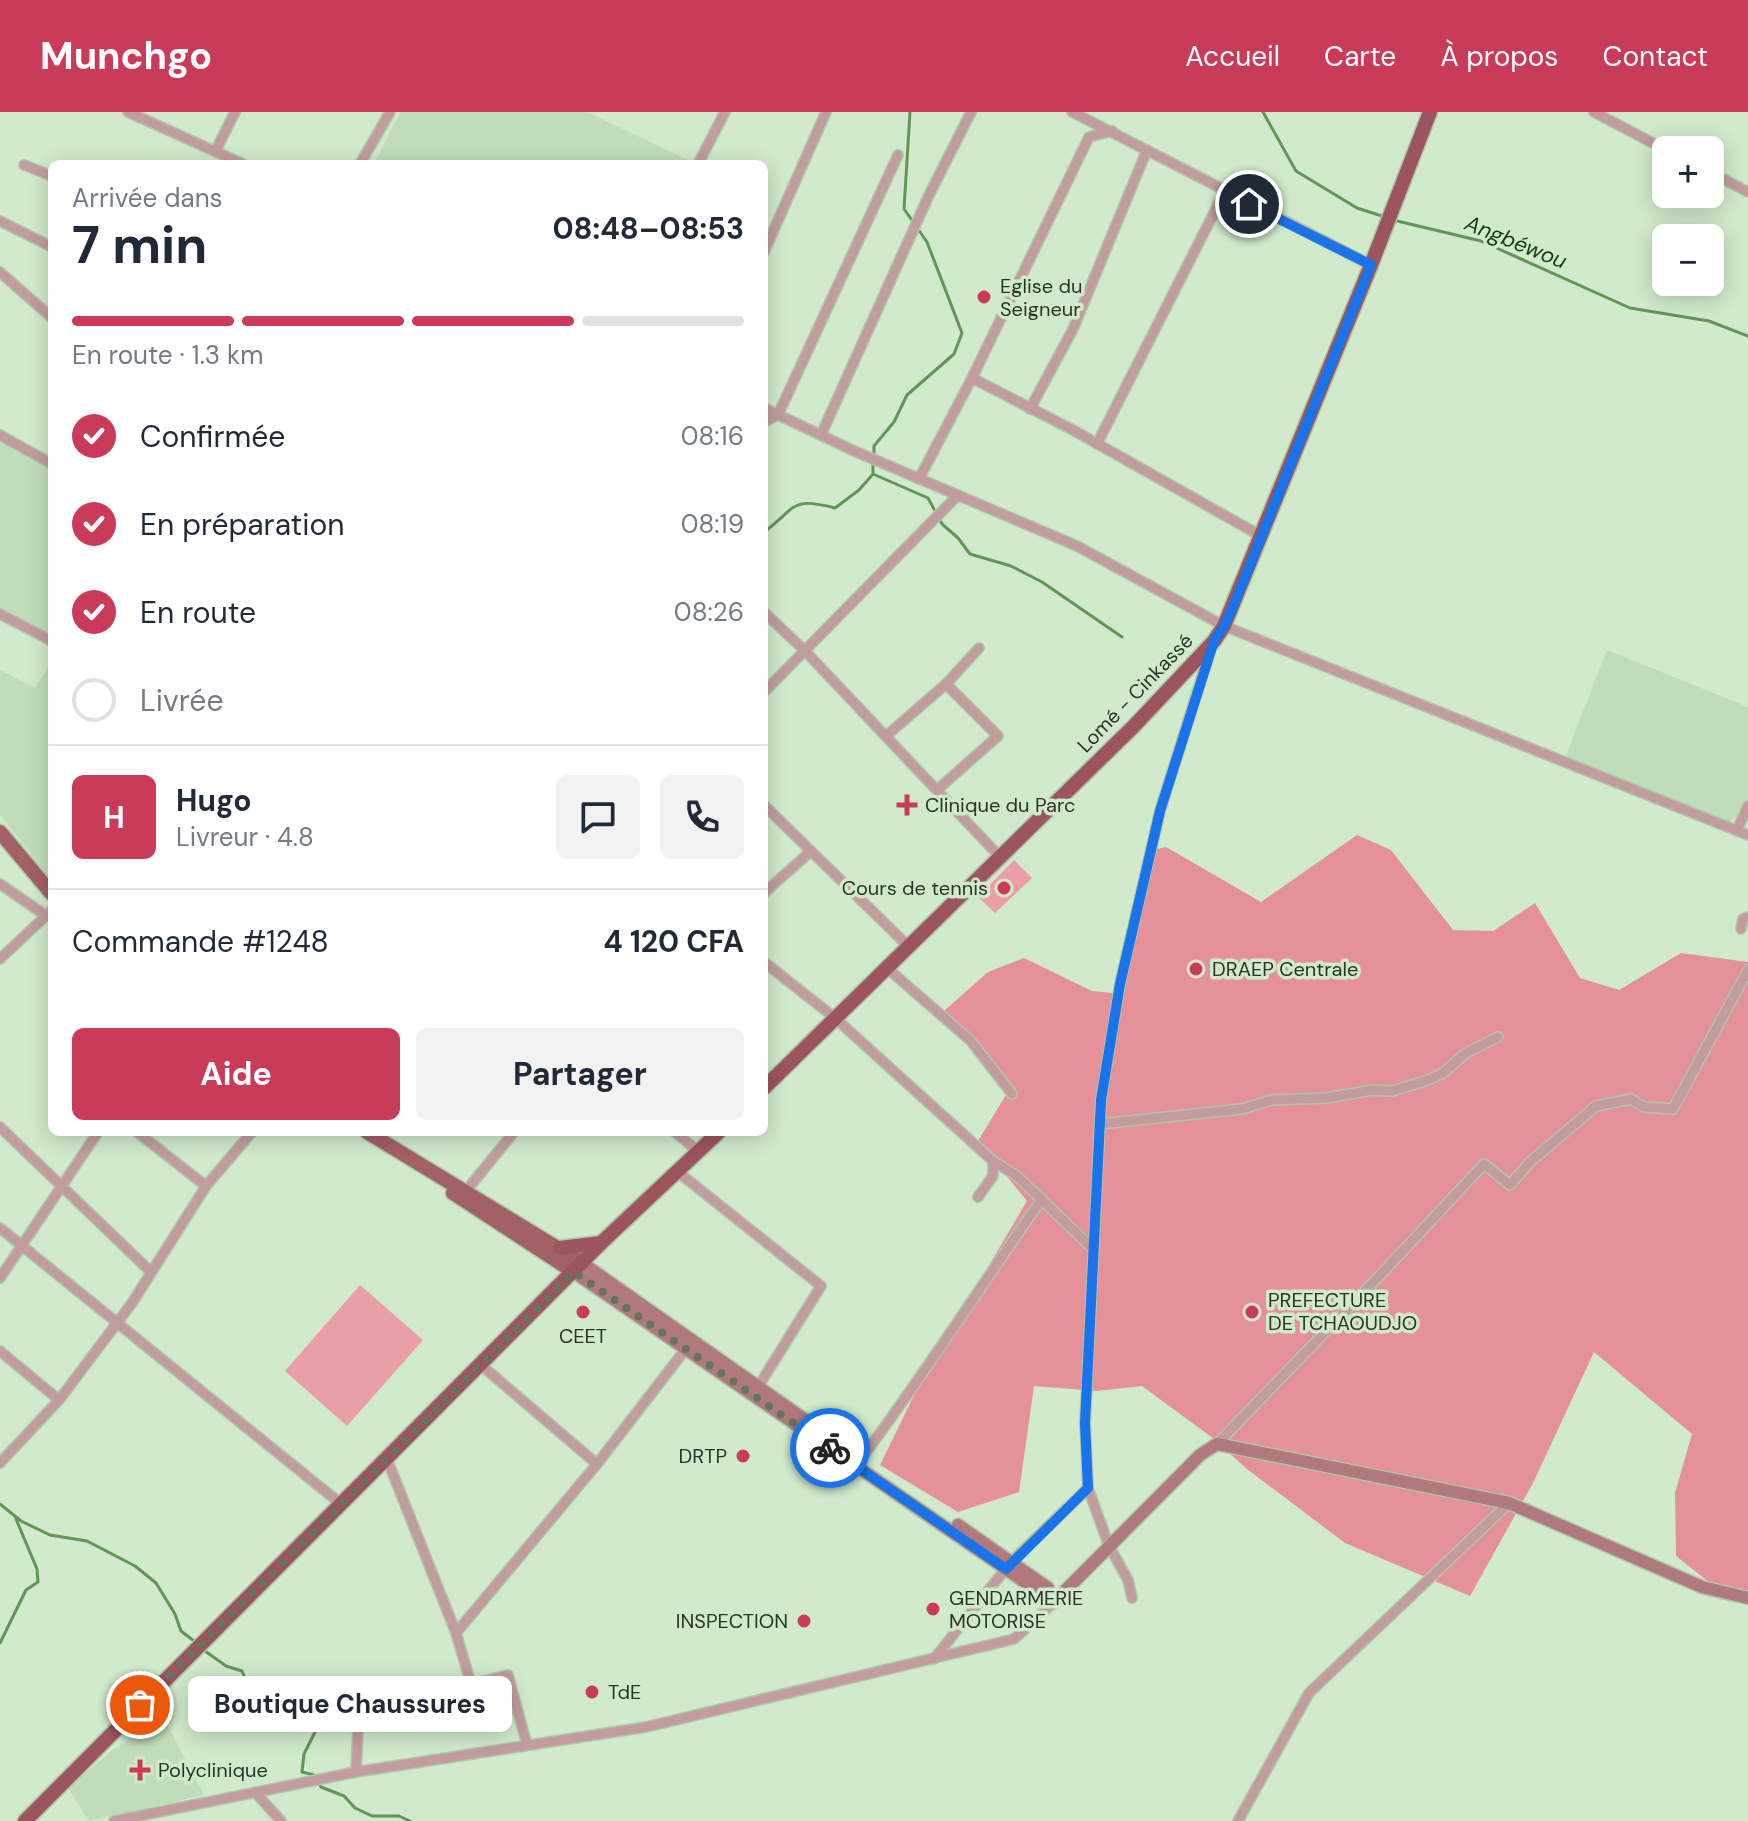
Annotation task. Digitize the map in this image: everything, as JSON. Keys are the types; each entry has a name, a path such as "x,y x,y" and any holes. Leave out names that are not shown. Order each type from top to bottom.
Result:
{"highway":[{"name":"Lomé - Cinkassé","path":"768,1084 1134,726 1214,641 1224,626 1261,536 1430,112"},
{"path":"25,1821 601,1243 715,1136"},
{"path":"560,1248 601,1243"}],"main road":[{"path":"0,832 48,889"},
{"path":"373,1136 560,1248 578,1268"},
{"path":"385,1144 411,1165 578,1268 1057,1600 1200,1455 1217,1444 1509,1503 1702,1587 1748,1598"},
{"path":"689,1345 758,1387 1008,1566"}],"street":[{"path":"128,112 235,160"},
{"path":"216,150 235,112"},
{"path":"362,160 390,112"},
{"path":"700,160 725,112"},
{"path":"768,243 826,112"},
{"path":"821,435 929,195 971,112"},
{"path":"1072,112 1371,265"},
{"path":"1594,112 1652,143"},
{"path":"919,479 972,378 1089,137 1088,119"},
{"path":"1089,137 1112,131"},
{"path":"1030,409 1073,329 1147,150"},
{"path":"768,420 778,415 898,155"},
{"path":"24,165 48,174"},
{"path":"1724,179 1748,192"},
{"path":"1097,444 1225,191"},
{"path":"0,221 48,245"},
{"path":"0,272 48,314"},
{"path":"972,378 1261,536"},
{"path":"768,410 1077,546 1224,626 1748,835"},
{"path":"0,435 48,462"},
{"path":"768,688 958,495"},
{"path":"0,614 48,639"},
{"path":"768,616 1000,857"},
{"path":"1132,1598 1128,1580 1109,1546 1088,1488 1085,1423 1100,1124 1120,984 1160,811 1214,641"},
{"path":"886,736 946,684 979,648"},
{"path":"937,790 998,736 946,684"},
{"path":"1737,830 1748,806"},
{"path":"768,809 909,947"},
{"path":"768,889 811,851"},
{"path":"0,884 48,911"},
{"path":"0,959 48,913"},
{"path":"1741,929 1743,919 1748,917"},
{"path":"768,965 835,1018 993,1161 1017,1176 1094,1250"},
{"path":"887,968 971,1041 1012,1094"},
{"path":"1217,1444 1484,1164 1510,1185 1530,1162 1596,1106 1631,1099 1644,1107 1673,1109 1748,970"},
{"path":"1100,1124 1242,1109 1271,1100 1327,1098 1372,1090 1392,1091 1443,1073 1466,1053 1498,1037"},
{"path":"0,1127 151,1272"},
{"path":"0,1278 95,1136"},
{"path":"142,1136 206,1186"},
{"path":"0,1463 59,1400 117,1323 206,1186 249,1136"},
{"path":"466,1191 511,1136"},
{"path":"680,1136 699,1152"},
{"path":"978,1197 993,1176 993,1161"},
{"path":"678,1172 821,1286 758,1387"},
{"path":"861,1459 918,1383 1042,1199"},
{"path":"0,1228 341,1504"},
{"path":"456,1633 597,1464 689,1345"},
{"path":"0,1351 59,1400"},
{"path":"481,1365 597,1464"},
{"path":"387,1459 456,1633 471,1684"},
{"path":"934,1659 1008,1566 1088,1488"},
{"path":"1238,1821 1309,1693 1509,1503"},
{"path":"114,1821 162,1816 255,1792 356,1772 646,1727 1014,1639 1057,1600"},
{"path":"356,1772 360,1685 471,1684 508,1675 527,1745"},
{"path":"255,1792 281,1821"}],"shaded area":[{"path":"400,112 587,112 688,160 376,160"},
{"path":"0,440 48,468 48,632 0,608"},
{"path":"1607,650 1748,707 1748,799 1741,814 1728,822 1564,760"},
{"path":"48,667 48,876 0,815 0,670 35,688"},
{"path":"1357,835 1391,850 1453,930 1493,931 1535,903 1580,978 1619,990 1681,953 1748,962 1748,1592 1710,1583 1676,1556 1675,1493 1692,1434 1594,1352 1533,1483 1470,1596 1345,1543 1142,1386 1097,1391 1034,1386 1019,1492 958,1512 880,1465 923,1377 1027,1201 978,1141 1012,1085 944,1011 988,972 1024,958 1092,991 1121,994 1157,849 1166,847 1261,902"},
{"name":"Cours de tennis","path":"1014,860 1032,878 995,913 978,897"},
{"path":"360,1285 423,1340 347,1426 285,1371"},
{"name":"Polyclinique","path":"164,1719 204,1795 89,1821 68,1788 111,1751"}],"waterway":[{"path":"910,112 904,209 914,223"},
{"name":"Angbéwou","path":"1263,112 1296,171 1357,208 1385,217"},
{"name":"Angbéwou","path":"1393,220 1481,241 1630,308 1709,321 1748,336"},
{"path":"874,455 874,446 894,422 907,395 954,354 962,333 927,242 918,229"},
{"path":"873,463 873,474 928,498 942,524 970,554 1011,566 1042,582 1122,637"},
{"path":"768,529 801,504 835,508 859,490 873,474"},
{"path":"0,1504 21,1521 50,1535 87,1541 135,1566 156,1583 175,1614 181,1631 194,1641"},
{"path":"0,1643 26,1590 38,1582 37,1569 16,1519"},
{"path":"205,1651 226,1666 242,1671 246,1680 312,1706 321,1720 304,1754 302,1772 314,1775 321,1787 344,1796 355,1808 372,1816 399,1816 410,1821"}],"way so far":[{"path":"140,1705 574,1272 830,1448"}],"place":[{"name":"Eglise du Seigneur","path":"984,297"},
{"name":"Clinique du Parc","path":"907,805"},
{"name":"Cours de tennis","path":"1004,888"},
{"name":"DRAEP Centrale","path":"1196,969"},
{"name":"CEET","path":"583,1312"},
{"name":"PREFECTURE DE TCHAOUDJO","path":"1252,1312"},
{"name":"DRTP","path":"743,1456"},
{"name":"GENDARMERIE MOTORISE","path":"933,1609"},
{"name":"INSPECTION","path":"804,1621"},
{"name":"TdE","path":"592,1692"},
{"name":"Boutique Chaussures","path":"140,1705"},
{"name":"Polyclinique","path":"140,1770"}],"route":[{"path":"830,1448 1006,1569 1088,1488 1085,1423 1101,1100 1120,984 1160,811 1214,641 1233,607 1371,265 1249,204"}]}
